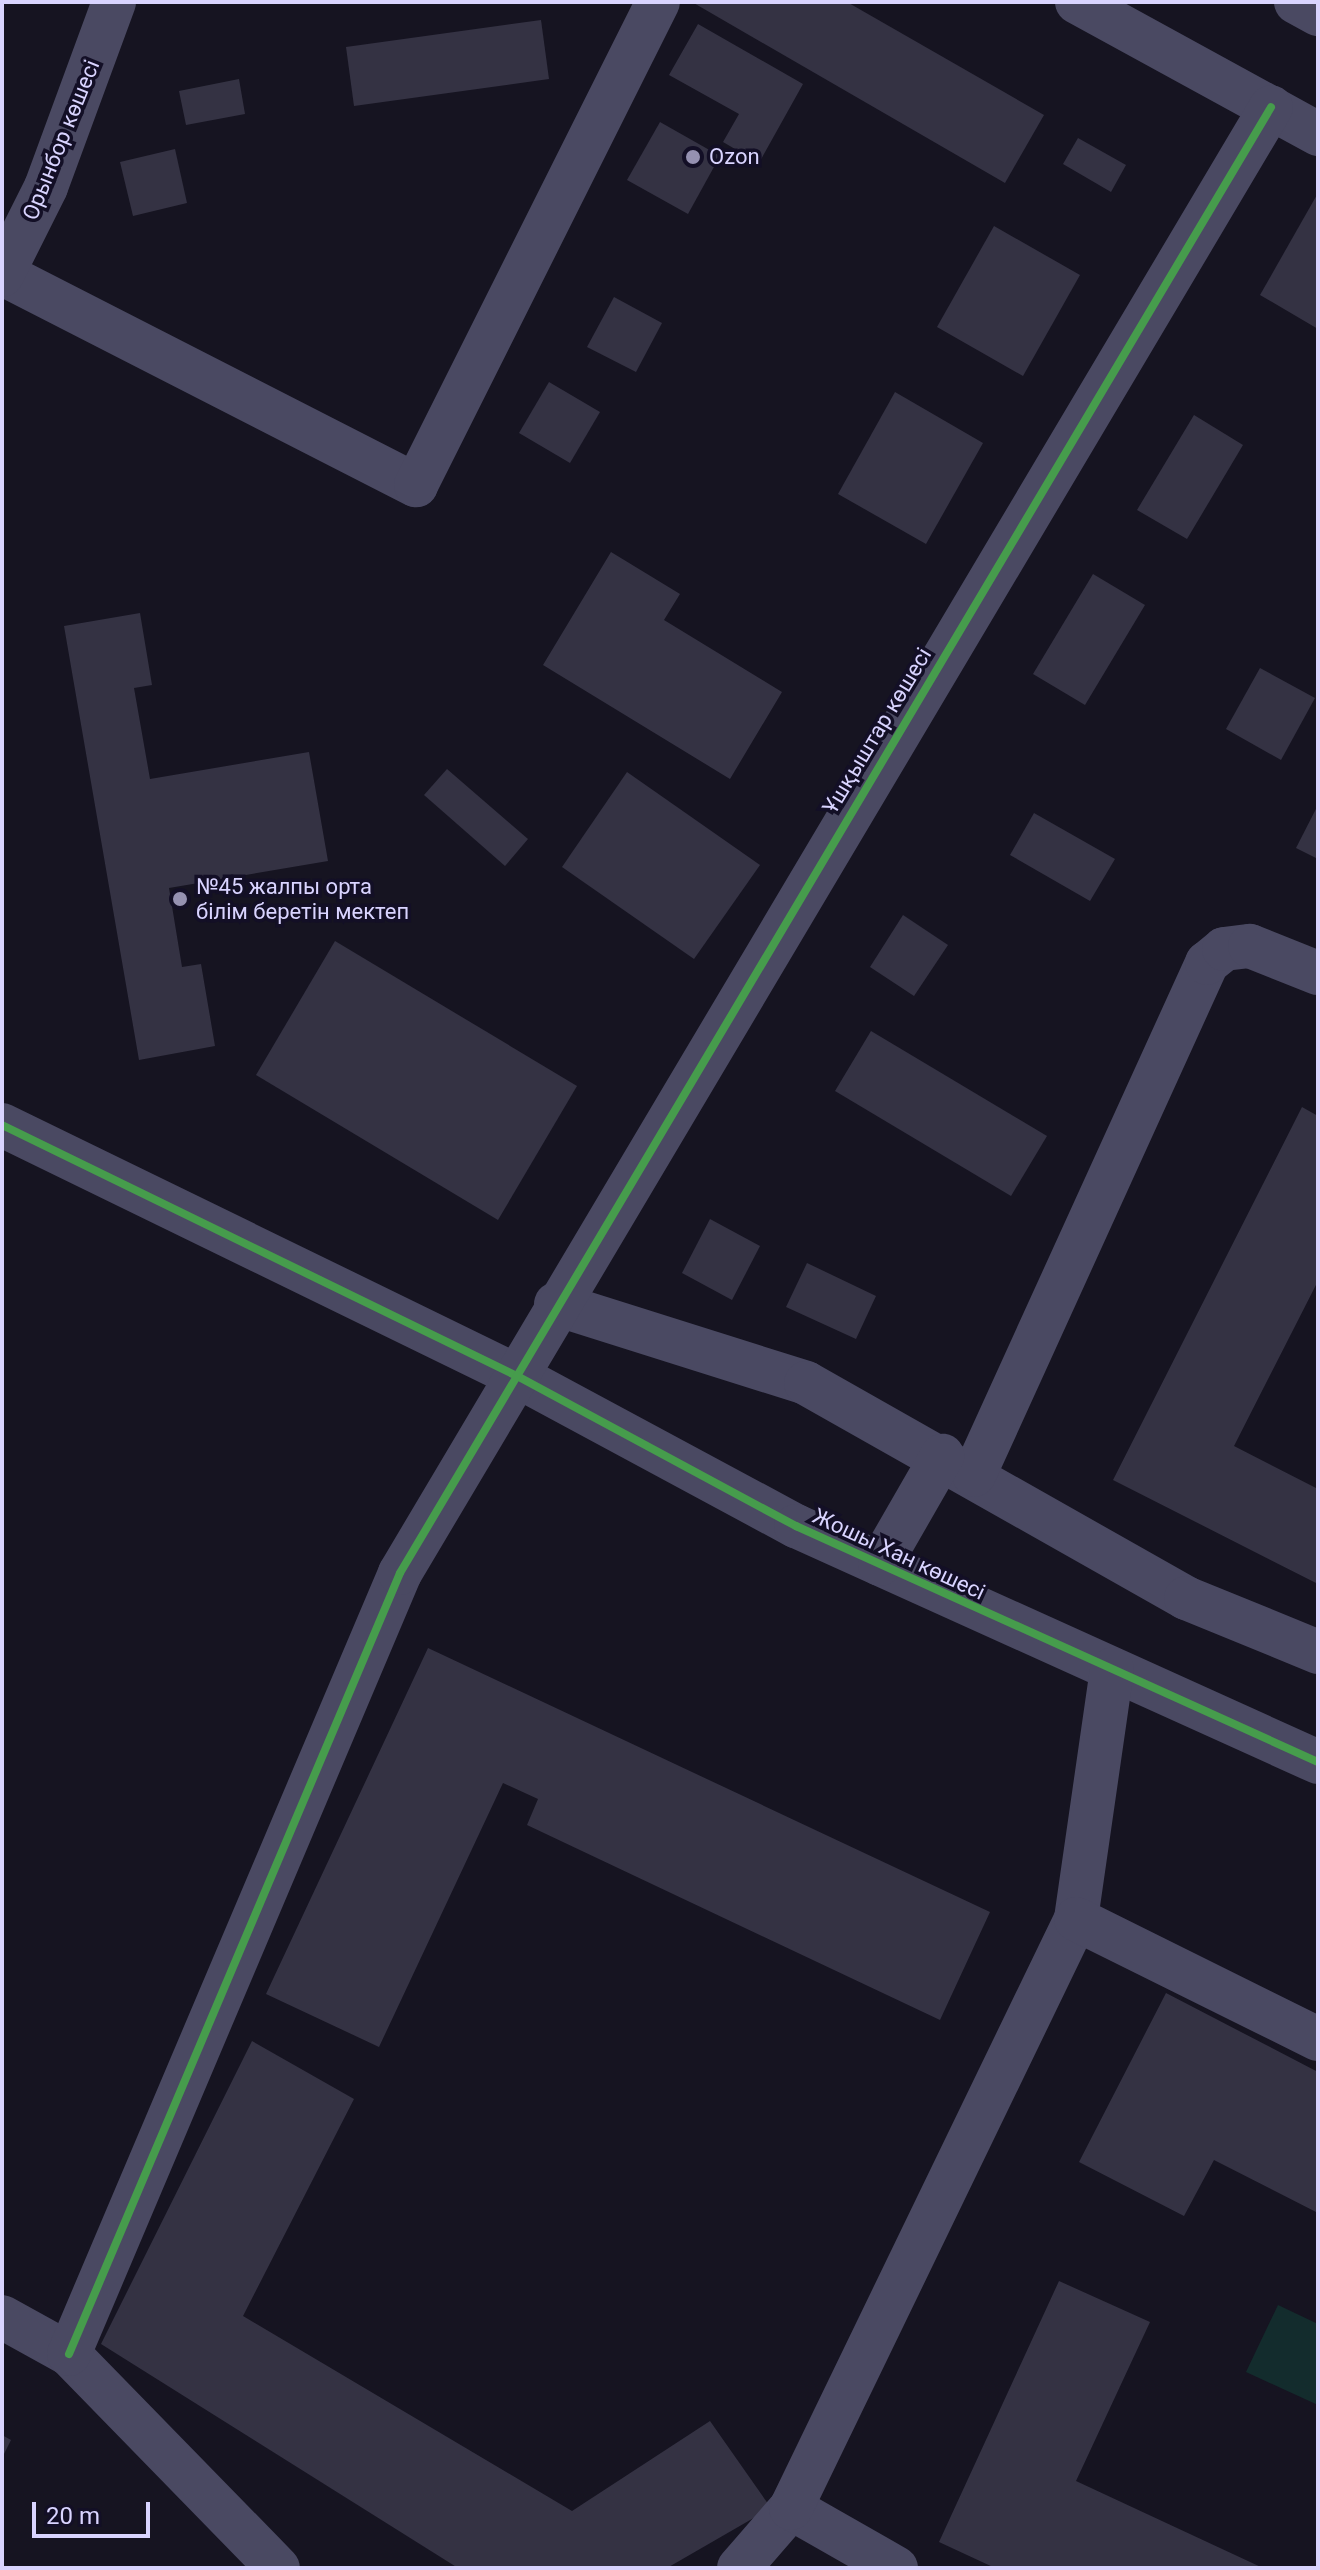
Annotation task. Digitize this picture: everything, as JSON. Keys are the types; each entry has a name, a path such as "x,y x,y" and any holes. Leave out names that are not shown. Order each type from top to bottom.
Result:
{"street":[{"name":"Орынбор көшесі","path":"2,274 46,187 114,2"},
{"path":"2,274 416,485 658,2"},
{"path":"1077,2 1318,134"},
{"path":"1296,2 1318,14"},
{"name":"Ұшқыштар көшесі","path":"69,2354 400,1573 519,1377 556,1304 1271,107"},
{"path":"880,1564 958,1465 1207,963 1224,949 1250,946 1318,973"},
{"name":"Жошы Хан көшесі","path":"2,1125 519,1377 671,1464 880,1564 1318,1762"},
{"path":"556,1304 806,1383 958,1465 1186,1598 1318,1652"},
{"path":"739,2568 791,2508 1076,1919 1112,1670"},
{"path":"1076,1919 1318,2039"},
{"path":"2,2317 69,2354 278,2568"},
{"path":"791,2508 896,2568"}],"green space":[{"path":"1278,2305 1318,2324 1318,2405 1246,2372"}],"building":[{"path":"692,2 847,2 1044,115 1005,183"},
{"path":"541,20 549,79 354,106 346,47"},
{"path":"698,24 803,84 759,163 723,142 739,114 669,75"},
{"path":"239,79 245,114 186,125 179,91"},
{"path":"660,122 720,156 688,214 627,180"},
{"path":"1078,138 1126,165 1111,192 1063,164"},
{"path":"175,149 187,203 133,216 120,162"},
{"path":"1318,193 1318,329 1260,295"},
{"path":"994,226 1080,275 1023,376 937,327"},
{"path":"614,297 662,323 636,372 587,347"},
{"path":"549,382 600,412 570,463 519,433"},
{"path":"895,392 983,443 926,544 838,494"},
{"path":"1194,415 1243,445 1187,539 1137,510"},
{"path":"611,552 680,594 664,620 782,692 730,779 543,665"},
{"path":"1093,574 1145,605 1085,705 1033,674"},
{"path":"140,613 152,685 134,688 150,779 309,752 328,861 169,888 182,967 201,964 215,1046 139,1060 64,626"},
{"path":"1260,668 1315,698 1281,760 1226,729"},
{"path":"447,769 528,839 505,866 424,795"},
{"path":"627,772 760,865 694,959 562,867"},
{"path":"1318,805 1318,859 1296,848"},
{"path":"1034,813 1115,859 1090,901 1010,855"},
{"path":"903,915 948,945 914,996 870,967"},
{"path":"335,941 577,1086 498,1220 256,1075"},
{"path":"871,1031 1047,1136 1011,1196 835,1091"},
{"path":"1302,1107 1318,1116 1318,1281 1234,1446 1318,1489 1318,1584 1113,1480"},
{"path":"710,1219 760,1246 732,1300 682,1273"},
{"path":"807,1263 876,1296 856,1339 786,1307"},
{"path":"428,1648 990,1912 940,2020 527,1825 538,1799 503,1783 379,2047 266,1994"},
{"path":"1166,1993 1318,2072 1318,2213 1214,2160 1184,2216 1079,2162"},
{"path":"252,2041 354,2099 243,2316 572,2511 710,2421 771,2508 667,2568 458,2568 101,2344"},
{"path":"1059,2281 1150,2322 1076,2481 1263,2568 995,2568 939,2542"},
{"path":"2,2435 11,2440 2,2458"}],"cycle path":[{"path":"69,2354 400,1573 1271,107"},
{"path":"2,1125 519,1377 796,1526 1318,1762"}],"place":[{"name":"Ozon","path":"693,157"},
{"name":"№45 жалпы орта білім беретін мектеп","path":"180,899"}]}
